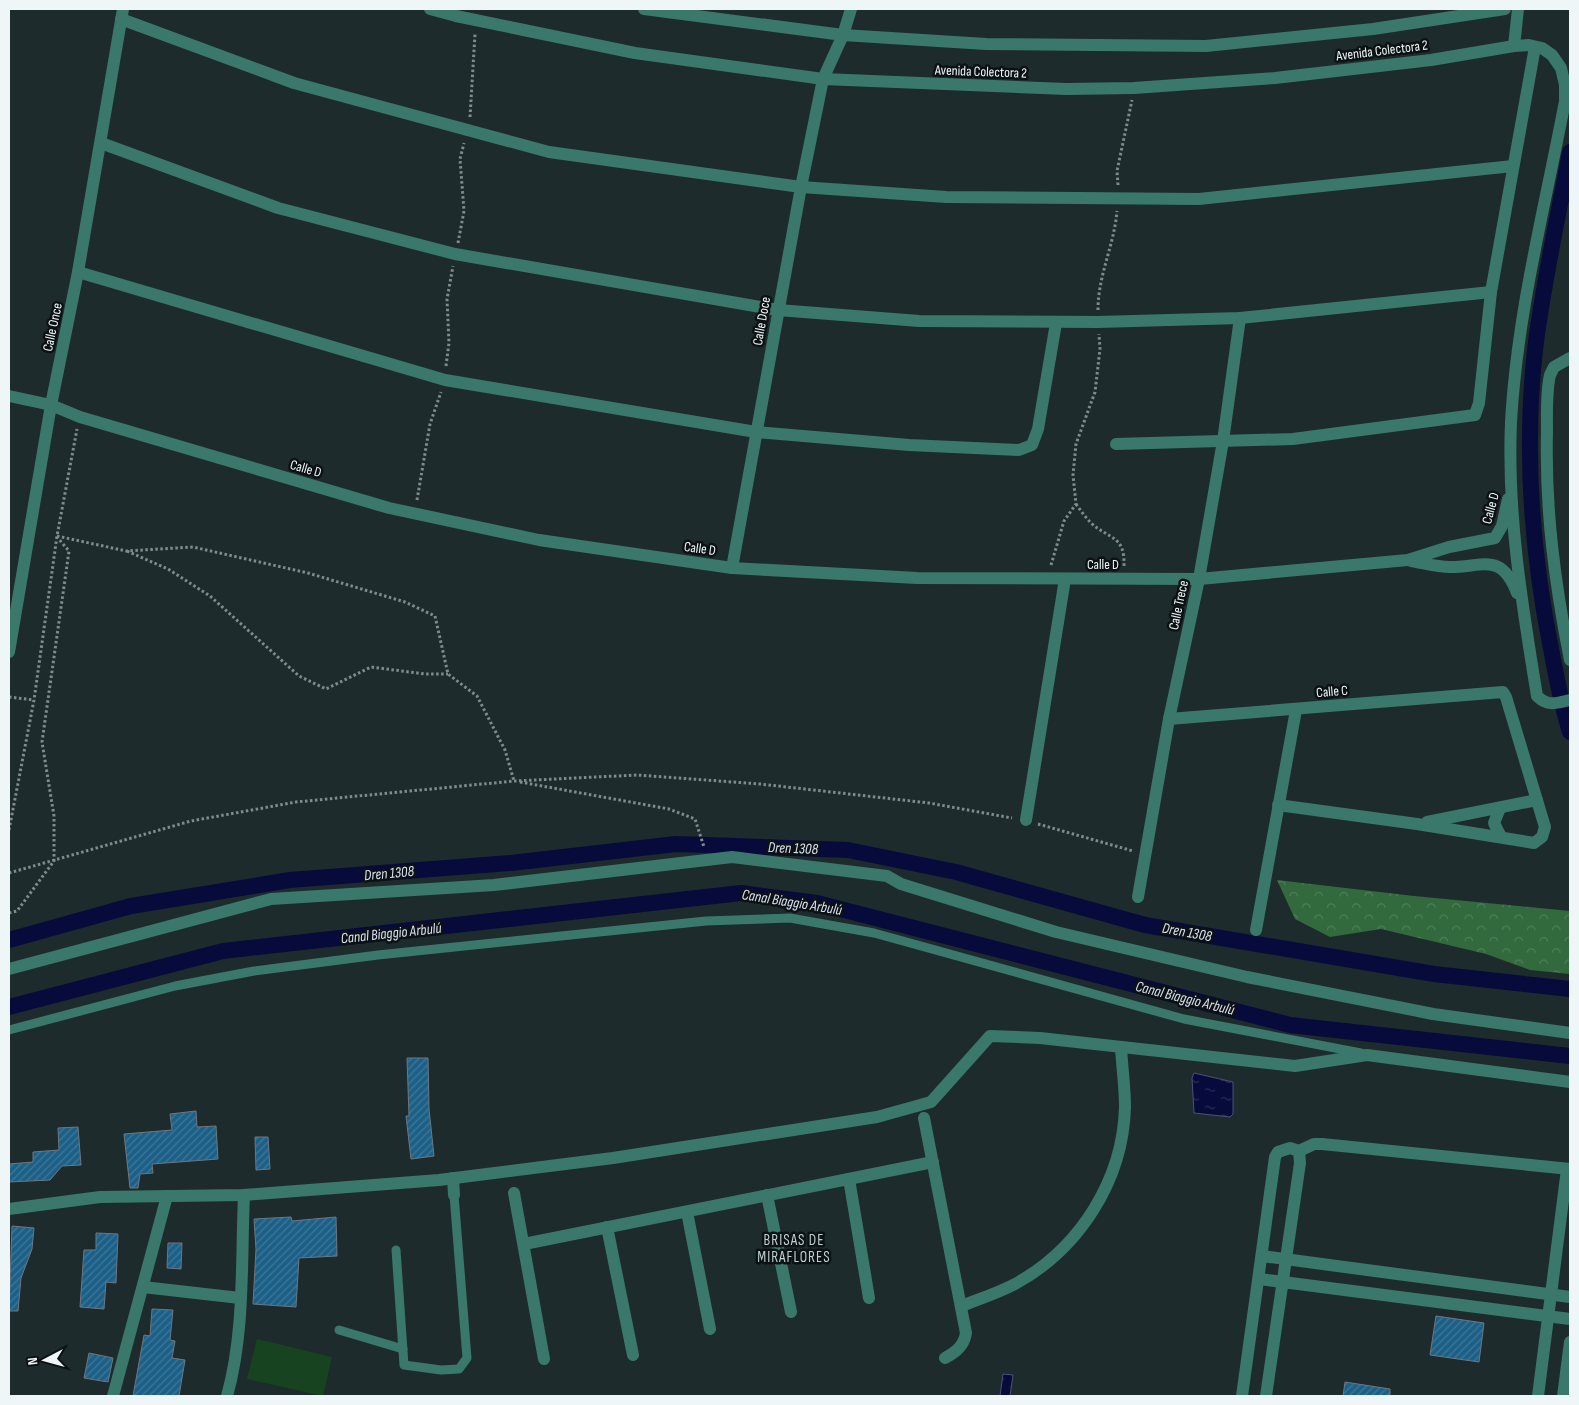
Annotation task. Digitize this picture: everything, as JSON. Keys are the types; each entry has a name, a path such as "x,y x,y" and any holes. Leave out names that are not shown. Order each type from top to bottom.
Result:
{"street":[{"name":"Avenida Colectora 2","path":"430,9 618,50 823,79 1066,90 1134,88 1294,75 1431,60 1514,46 1534,46"},
{"name":"Avenida Colectora 2","path":"644,9 843,35 986,44 1206,46 1373,29 1505,9"},
{"name":"Calle Doce","path":"732,568 778,310 823,79 843,35 851,9"},
{"path":"1514,46 1518,9"},
{"path":"122,14 294,82 549,152 801,187 946,198 1199,199 1513,166"},
{"name":"Calle Once","path":"9,652 50,405 78,272 122,14"},
{"path":"1116,444 1293,439 1475,415 1478,404 1491,292 1534,46 1552,55 1560,68 1565,85 1565,101 1523,310 1511,421 1511,485 1522,609 1537,696 1543,702 1552,705 1570,700"},
{"path":"101,143 278,208 455,254 778,310 919,321 1056,323 1240,318 1491,292"},
{"path":"78,272 445,380 756,432 909,445 1019,450 1032,445 1038,429 1056,323"},
{"name":"Calle Trece","path":"1138,897 1169,719 1199,579 1223,441 1240,318"},
{"path":"1570,358 1554,367 1548,384 1547,463 1549,521 1557,594 1570,660"},
{"name":"Calle D","path":"9,396 50,405 80,417 389,508 539,540 732,568 917,578 1199,579 1408,560 1449,547 1495,538 1502,526 1511,485"},
{"name":"Calle D","path":"1408,560 1449,567 1493,563 1502,567 1507,573 1522,609"},
{"path":"1026,820 1065,579"},
{"name":"Calle C","path":"1169,719 1503,692 1537,800"},
{"path":"1256,930 1296,710"},
{"path":"1278,805 1534,842 1540,840 1546,827 1537,800 1417,824"},
{"path":"1500,808 1494,823 1501,837"},
{"path":"9,969 271,899 494,885 732,857 887,876 901,884 1056,932 1247,977 1433,1014 1570,1032"},
{"path":"9,1209 100,1197 244,1195 453,1178 613,1158 877,1117 931,1102 990,1036 1040,1038 1296,1066 1367,1054 1570,1082"},
{"path":"962,1306 1014,1285 1035,1271 1072,1241 1097,1205 1111,1173 1125,1108 1121,1046"},
{"path":"924,1118 966,1333 965,1340 958,1351 946,1358"},
{"path":"1242,1396 1275,1157 1278,1152 1290,1148 1299,1151 1314,1144 1569,1169 1538,1396"},
{"path":"1266,1396 1284,1282 1300,1163 1299,1151"},
{"path":"524,1244 933,1162"},
{"path":"453,1178 454,1195"},
{"path":"849,1179 869,1298"},
{"path":"514,1193 544,1360"},
{"path":"227,1396 232,1377 240,1298 244,1195"},
{"path":"767,1195 790,1312"},
{"path":"114,1396 167,1196"},
{"path":"687,1212 710,1329"},
{"path":"607,1227 633,1355"},
{"path":"1262,1256 1570,1297"},
{"path":"1259,1279 1570,1320"},
{"path":"143,1287 240,1298"},
{"path":"1563,1396 1570,1342"}],"lane":[{"path":"9,1030 175,986 254,971 378,955 706,921 790,918 874,933 1184,1019 1367,1054"},
{"path":"396,1250 404,1365 440,1370 459,1369 467,1358 454,1195"},
{"path":"339,1330 403,1349"}],"path":[{"path":"9,830 34,700 56,536 80,417"},
{"path":"1076,504 1090,522 1116,538 1125,552 1124,579"},
{"path":"56,536 126,551 168,569 210,596 299,676 326,689 370,667 425,674 448,674 477,696 505,750 514,781"},
{"path":"9,913 17,911 54,861 54,816 42,742 58,642 69,550 56,536"},
{"path":"126,551 193,547 308,573 405,602 435,616 448,674"},
{"path":"9,697 34,700"},
{"path":"9,873 190,821 296,802 514,781 638,775 760,784 929,803 1026,820 1146,855"},
{"path":"514,781 669,809 695,819 706,852"}],"green space":[{"path":"1277,880 1570,911 1570,974 1530,970 1486,954 1381,929 1330,937 1295,919"},
{"path":"257,1339 332,1357 323,1396 247,1379"}],"water":[{"path":"1194,1073 1233,1082 1233,1114 1230,1117 1194,1113 1192,1078"},
{"path":"1003,1374 1013,1375 1010,1396 1000,1396"}],"building":[{"path":"407,1058 428,1058 429,1109 434,1156 411,1159 406,1116 409,1116"},
{"path":"196,1111 197,1127 216,1126 218,1159 152,1164 153,1173 140,1174 138,1188 130,1188 124,1134 172,1130 170,1114"},
{"path":"78,1127 81,1165 62,1166 50,1180 9,1182 9,1164 33,1162 33,1152 59,1150 58,1128"},
{"path":"255,1137 268,1137 270,1169 256,1170"},
{"path":"291,1217 292,1221 336,1217 337,1256 299,1258 296,1307 253,1304 256,1249 254,1219"},
{"path":"12,1226 34,1228 32,1249 21,1278 18,1311 9,1311"},
{"path":"96,1233 118,1234 116,1283 106,1282 104,1309 80,1307 84,1250 96,1250"},
{"path":"168,1243 182,1243 181,1269 167,1268"},
{"path":"152,1309 173,1310 170,1340 175,1341 172,1358 185,1360 179,1396 133,1396 144,1335 150,1336"},
{"path":"1436,1316 1484,1323 1479,1362 1430,1355"},
{"path":"89,1353 113,1358 108,1382 84,1378"},
{"path":"1345,1382 1390,1389 1390,1396 1343,1396"}],"waterway":[{"path":"1570,152 1538,325 1530,426 1532,503 1539,579 1556,674 1570,732"},
{"name":"Dren 1308","path":"9,940 131,906 290,880 511,863 676,844 848,850 956,872 1145,925 1434,974 1570,989"},
{"name":"Canal Biaggio Arbulú","path":"9,1007 223,951 741,893 817,903 1290,1025 1570,1056"}],"district":[{"name":"BRISAS DE MIRAFLORES","path":"794,1248"}]}
